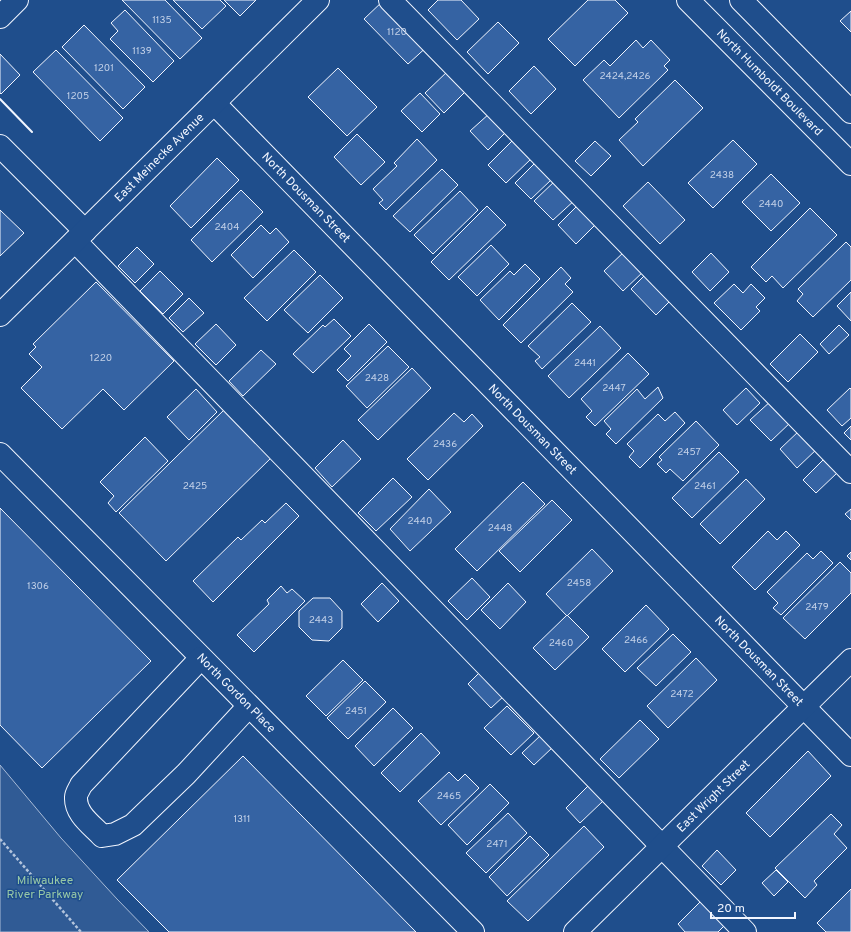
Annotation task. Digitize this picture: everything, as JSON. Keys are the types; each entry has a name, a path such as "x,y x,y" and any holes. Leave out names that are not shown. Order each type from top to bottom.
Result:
{"street":[{"path":"0,17 17,0"},
{"name":"East Meinecke Avenue","path":"0,315 318,0"},
{"path":"390,0 851,472"},
{"name":"North Humboldt Boulevard","path":"688,0 851,164"},
{"path":"741,0 851,112"},
{"name":"North Dousman Street","path":"214,103 803,708 851,755"},
{"path":"0,146 80,236 662,846 746,932"},
{"name":"North Gordon Place","path":"0,454 473,932"},
{"path":"202,658 82,785 76,796 78,810 86,820 102,836 115,834 133,825 186,774 249,706"},
{"name":"East Wright Street","path":"575,932 851,660"}],"path":[{"path":"0,839 81,932"}],"shaded area":[{"name":"Milwaukee River Parkway","path":"0,765 61,838 149,932 0,932"}],"building":[{"path":"122,0 165,0 202,38 180,59"},
{"path":"173,0 220,0 226,6 202,29"},
{"path":"224,0 256,0 240,16"},
{"path":"384,0 430,44 408,64 364,19"},
{"path":"438,0 461,0 479,19 457,40 428,10"},
{"path":"588,0 615,0 628,13 575,66 548,39"},
{"path":"125,10 174,61 153,82 110,39 118,31 111,23"},
{"path":"851,11 851,32 840,21"},
{"path":"498,22 519,43 488,74 467,52"},
{"path":"84,25 145,87 123,109 62,47"},
{"path":"636,40 643,48 651,40 670,60 664,66 668,70 619,118 583,80 604,60 610,66"},
{"path":"56,50 123,118 100,141 33,72"},
{"path":"0,54 20,75 1,94 0,93"},
{"path":"534,66 556,89 531,114 509,91"},
{"path":"338,68 377,107 347,136 308,97"},
{"path":"450,69 469,88 444,113 425,93"},
{"path":"675,80 703,108 643,166 619,140 638,122 635,119"},
{"path":"420,93 440,114 422,132 401,111"},
{"path":"490,113 507,131 488,150 470,131"},
{"path":"357,134 385,162 361,185 334,157"},
{"path":"417,139 437,160 386,210 379,203 383,200 373,189 397,166 394,163"},
{"path":"513,140 531,159 506,183 488,165"},
{"path":"733,140 757,164 713,208 688,183"},
{"path":"595,141 611,156 591,176 575,161"},
{"path":"217,158 239,180 191,228 170,206"},
{"path":"535,163 551,180 531,199 515,183"},
{"path":"442,169 458,185 410,232 393,216"},
{"path":"771,174 800,203 771,231 742,202"},
{"path":"557,179 576,199 553,220 534,201"},
{"path":"648,182 685,220 660,244 623,206"},
{"path":"241,190 263,212 212,262 191,240"},
{"path":"460,191 478,210 433,254 414,235"},
{"path":"580,203 598,222 576,244 558,225"},
{"path":"487,206 506,225 449,280 431,262"},
{"path":"810,208 837,235 783,288 772,276 766,282 751,267"},
{"path":"0,210 24,233 0,256"},
{"path":"261,225 270,234 276,228 289,242 253,278 231,255"},
{"path":"846,242 851,247 851,280 813,317 797,301 803,294 798,289"},
{"path":"491,245 509,264 477,296 458,277"},
{"path":"137,247 154,264 135,283 118,266"},
{"path":"294,250 316,272 267,321 244,298"},
{"path":"626,250 645,270 623,291 604,271"},
{"path":"711,253 729,272 710,291 692,272"},
{"path":"525,264 540,279 499,320 480,300 510,271 514,275"},
{"path":"561,267 571,278 565,284 573,292 521,343 503,325"},
{"path":"651,269 676,295 656,315 631,289"},
{"path":"160,271 183,294 163,314 140,291"},
{"path":"320,275 343,298 308,333 284,310"},
{"path":"96,282 174,361 124,410 103,389 62,429 21,388 42,367 29,354 36,347 33,344"},
{"path":"734,284 743,293 751,284 765,298 756,307 760,311 741,330 714,303"},
{"path":"851,292 851,321 837,306"},
{"path":"189,298 204,313 183,332 169,318"},
{"path":"572,303 591,322 542,369 535,361 540,357 528,346"},
{"path":"334,319 351,336 313,373 293,354 323,325 325,327"},
{"path":"216,324 236,345 216,365 195,344"},
{"path":"369,324 387,342 348,381 337,370 351,356 344,349"},
{"path":"839,325 849,335 829,354 820,344"},
{"path":"600,326 621,348 569,398 548,376"},
{"path":"800,334 818,352 788,382 770,364"},
{"path":"388,346 409,367 367,408 346,386"},
{"path":"261,350 276,364 243,396 229,381"},
{"path":"628,353 649,374 595,426 586,417 592,411 581,399"},
{"path":"412,368 431,388 378,440 358,420"},
{"path":"658,387 663,398 616,444 606,434 611,429 604,421 637,389 645,399"},
{"path":"746,388 760,403 737,425 723,410"},
{"path":"850,388 851,418 842,426 827,410"},
{"path":"196,389 217,412 189,440 167,417"},
{"path":"772,400 792,421 771,441 750,420"},
{"path":"225,409 272,457 166,561 119,513"},
{"path":"675,412 685,423 640,468 629,457 634,451 627,444 658,414 665,421"},
{"path":"454,413 464,422 472,414 483,426 428,480 407,459"},
{"path":"696,421 719,445 683,481 670,469 666,473 657,464 662,460 659,457"},
{"path":"851,426 851,440 844,433"},
{"path":"800,430 818,448 797,468 780,449"},
{"path":"145,437 168,461 116,512 108,503 114,496 100,482"},
{"path":"343,440 361,459 332,487 315,468"},
{"path":"719,452 739,472 692,518 672,498"},
{"path":"823,460 837,473 816,493 803,480"},
{"path":"393,478 412,497 376,531 358,513"},
{"path":"746,479 765,499 720,544 700,524"},
{"path":"523,482 545,504 477,571 455,549"},
{"path":"429,489 451,512 410,551 390,529"},
{"path":"552,500 572,520 520,572 499,551"},
{"path":"286,503 299,516 213,602 193,581 238,537 241,540 262,520 265,523"},
{"path":"0,508 151,661 42,768 0,725"},
{"path":"851,509 851,520 845,514"},
{"path":"768,531 777,540 786,531 800,545 755,590 732,567"},
{"path":"592,549 613,571 567,616 546,594"},
{"path":"821,551 833,563 781,615 773,608 778,603 767,592 807,553 813,559"},
{"path":"851,552 851,560 847,556"},
{"path":"840,562 851,573 851,593 805,639 783,618"},
{"path":"472,578 490,597 467,620 448,601"},
{"path":"382,583 399,601 378,622 361,604"},
{"path":"508,583 526,602 500,629 481,610"},
{"path":"281,586 287,593 292,589 305,601 254,652 237,635 269,604 267,600"},
{"path":"313,598 330,598 342,611 342,628 329,641 312,640 299,627 299,611"},
{"path":"646,605 669,629 625,672 602,649"},
{"path":"567,615 589,637 555,670 533,648"},
{"path":"673,634 691,652 656,686 637,668"},
{"path":"696,658 717,680 668,728 647,706"},
{"path":"343,660 363,680 326,716 306,696"},
{"path":"481,671 505,695 491,708 468,684"},
{"path":"365,681 386,702 348,739 327,718"},
{"path":"507,706 534,733 511,755 484,728"},
{"path":"393,708 413,728 374,766 355,746"},
{"path":"640,720 659,739 619,778 600,759"},
{"path":"421,733 440,753 400,792 381,773"},
{"path":"541,735 553,747 534,765 522,753"},
{"path":"808,751 831,776 770,837 746,813"},
{"path":"243,756 416,932 169,932 117,880"},
{"path":"449,772 458,781 465,774 479,788 441,825 418,801"},
{"path":"490,784 509,803 467,845 448,825"},
{"path":"588,786 603,801 580,823 566,808"},
{"path":"508,813 527,833 486,873 466,853"},
{"path":"831,814 842,825 834,834 847,848 814,881 817,885 805,898 775,868"},
{"path":"584,826 604,847 528,921 507,901"},
{"path":"530,836 549,855 507,896 489,877"},
{"path":"717,850 736,870 721,885 702,866"},
{"path":"776,870 788,882 774,896 762,883"},
{"path":"851,889 851,932 826,932 817,923"},
{"path":"700,902 724,926 718,932 685,932 678,924"}],"wall":[{"path":"0,99 32,132"}]}
